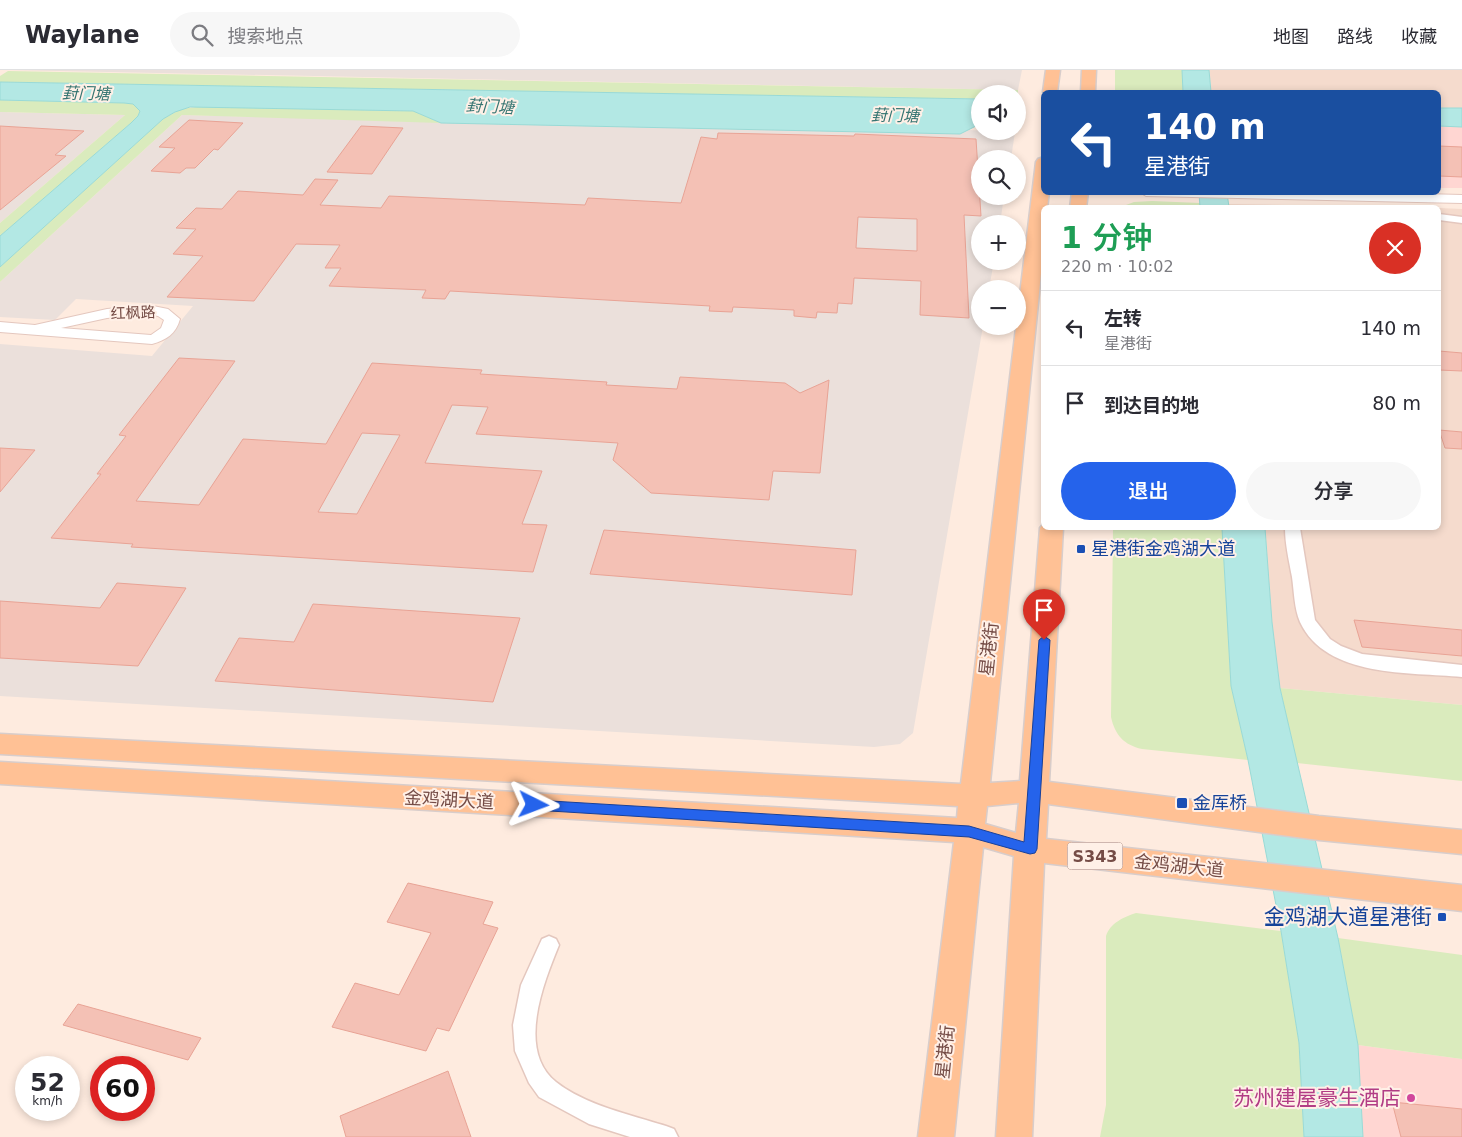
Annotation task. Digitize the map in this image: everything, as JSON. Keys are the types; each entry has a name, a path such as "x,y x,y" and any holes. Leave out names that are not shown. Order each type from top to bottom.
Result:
{"main road":[{"path":"1050,90 1053,70"},
{"path":"1088,90 1089,70"},
{"name":"星港街","path":"936,1137 1041,195"},
{"path":"1014,1137 1030,849 1052,530"},
{"name":"金鸡湖大道","path":"0,744 973,796 1034,791 1319,828 1462,842"},
{"name":"金鸡湖大道","path":"0,773 969,831 1030,849 1462,898"}],"street":[{"path":"1304,195 1462,198"},
{"path":"1441,216 1462,220"},
{"name":"红枫路","path":"0,327 151,340 164,334 170,327 172,319 167,314 158,311 125,311 35,330"},
{"path":"1292,530 1307,620 1314,632 1326,645 1347,657 1371,663 1462,671"},
{"path":"549,945 532,985 524,1025 526,1051 536,1076 547,1089 589,1113 666,1137"}],"shaded area":[{"path":"9,70 1022,70 1019,85 971,85 971,89"},
{"path":"1209,70 1462,70 1462,108 1441,108 1441,90 1211,90"},
{"path":"0,112 125,115 0,223"},
{"path":"182,115 960,134 968,130 971,130 971,140 1014,140 1012,150 971,150 971,205 1003,205 1001,215 971,215 971,270 992,270 991,280 971,280 971,335 981,335 913,733 900,744 874,747 0,696 0,344 152,356 193,306 76,299 55,320 0,317 0,282"},
{"path":"1441,126 1462,127 1462,188 1441,188"},
{"path":"1228,204 1289,205 1228,205"},
{"path":"1441,208 1462,209 1462,705 1280,688 1272,622 1265,530 1441,530"},
{"name":"苏州建屋豪生酒店","path":"1358,1045 1462,1059 1462,1137 1363,1137"}],"green space":[{"path":"1115,70 1182,70 1183,90 1115,90"},
{"path":"8,71 971,89 971,99 0,82 0,76"},
{"path":"0,100 124,103 133,104 140,111 131,123 0,236 0,223 125,115 0,112"},
{"path":"204,106 413,111 441,123 182,115 0,282 0,267 163,119 181,109"},
{"path":"1134,202 1200,203 1200,205 1126,205"},
{"path":"1113,530 1222,530 1231,686 1248,760 1142,749 1130,745 1121,738 1115,729 1111,717"},
{"path":"1280,688 1462,705 1462,781 1297,763"},
{"path":"1136,913 1281,931 1299,1043 1304,1137 1100,1137 1106,1105 1106,936 1114,924"},
{"path":"1338,938 1462,955 1462,1059 1358,1045"}],"water":[{"path":"1182,70 1209,70 1211,90 1183,90"},
{"name":"葑门塘","path":"0,82 971,99 971,128 960,134 441,123 413,111 190,107 175,112 163,119 0,267 0,236 131,123 140,111 133,104 124,103 0,100"},
{"path":"1441,108 1462,108 1462,127 1441,126"},
{"path":"1199,195 1227,195 1229,205 1200,205"},
{"path":"1222,530 1265,530 1272,622 1280,688 1338,938 1358,1045 1363,1137 1304,1137 1299,1043 1281,931 1248,760 1231,686"}],"pier":[{"path":"1026,97 1041,97 1041,123 1026,122"}],"building":[{"path":"189,120 243,123 218,150 214,149 195,168 186,168 180,173 151,171 175,148 159,147"},
{"path":"0,126 84,131 55,155 66,156 0,210"},
{"path":"361,126 403,128 372,174 327,172"},
{"path":"718,133 854,136 855,134 976,140 977,150 971,150 971,205 980,205 981,215 964,215 969,318 920,315 921,281 854,278 852,304 838,303 837,313 817,312 816,318 794,316 794,310 733,307 732,312 709,311 710,306 450,291 445,299 422,298 426,290 329,286 341,268 325,268 340,245 296,244 254,301 167,297 203,256 173,254 196,229 176,228 196,208 222,209 238,191 303,195 315,179 338,180 320,205 381,208 389,196 585,205 588,198 681,203 701,137 717,139","holes":["858,217 917,219 917,251 856,248"]},
{"path":"1441,146 1462,147 1462,177 1441,176"},
{"path":"1441,351 1462,353 1462,371 1441,370"},
{"path":"179,358 235,361 136,501 199,505 243,439 326,444 372,363 482,370 480,374 607,382 606,385 677,389 680,377 785,383 800,393 829,380 820,473 773,471 769,500 651,493 613,460 618,443 476,434 488,407 452,405 425,463 542,471 522,524 547,525 533,572 131,547 133,544 51,538 101,474 97,474 126,436 119,435","holes":["362,433 400,435 357,514 318,512"]},
{"path":"1441,430 1462,432 1462,449 1445,448"},
{"path":"0,448 35,450 0,492"},
{"path":"604,530 856,550 852,595 590,574"},
{"path":"117,583 186,588 138,666 0,658 0,601 100,608"},
{"path":"313,604 520,618 493,702 215,681 239,638 294,642"},
{"path":"1354,620 1462,630 1462,656 1362,647"},
{"path":"408,883 493,902 483,924 498,928 449,1031 437,1028 426,1051 332,1027 355,983 399,995 431,933 387,922"},
{"path":"78,1004 201,1038 188,1060 63,1025"},
{"path":"448,1071 471,1137 346,1137 340,1116"},
{"path":"1392,1102 1462,1109 1462,1137 1401,1137"}],"place":[{"name":"星港街金鸡湖大道","path":"1081,549"},
{"name":"金厍桥","path":"1182,803"},
{"name":"金鸡湖大道星港街","path":"1442,917"},
{"name":"苏州建屋豪生酒店","path":"1411,1098"}],"route":[{"path":"534,805 969,831 1030,849 1044,640"}]}
